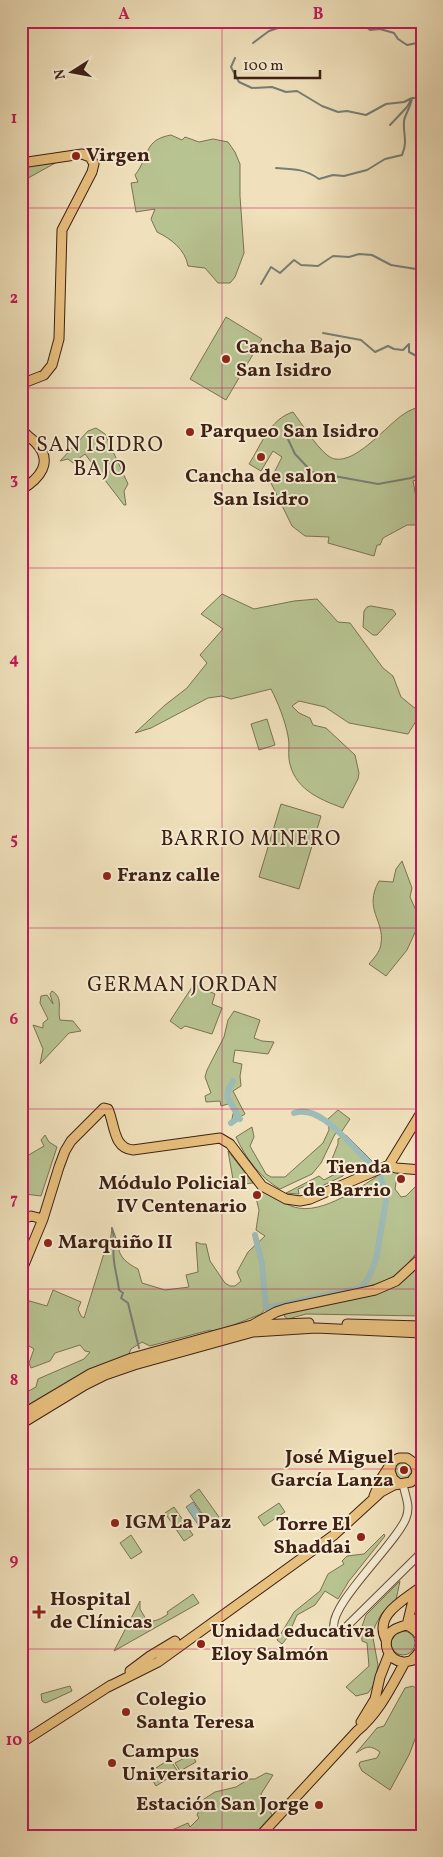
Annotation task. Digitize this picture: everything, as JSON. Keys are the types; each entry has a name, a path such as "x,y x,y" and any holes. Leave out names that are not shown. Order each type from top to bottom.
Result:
{"main road":[{"path":"21,163 88,155 94,164 92,172 62,230 59,339 52,365 44,375 21,384"},
{"path":"21,428 41,449 44,468 41,475 35,481 21,490"},
{"path":"21,1272 43,1219 65,1151 71,1141 104,1108 108,1109 117,1138 122,1147 133,1150 220,1138 230,1144 262,1186 286,1199 300,1201 310,1199 389,1165 422,1111"},
{"path":"389,1165 396,1168 422,1170"},
{"path":"21,1220 31,1216 43,1219"},
{"path":"252,1325 276,1312 286,1309 375,1290 396,1281 422,1257"},
{"path":"285,1323 282,1322 280,1316 286,1309"},
{"path":"21,1415 101,1369 132,1358 252,1325 285,1323 422,1326"},
{"path":"21,1424 105,1375 134,1365 253,1332 316,1328 422,1333"},
{"path":"21,1743 108,1688 158,1662 334,1535 374,1496 385,1489 411,1482 417,1470 418,1460 399,1458 381,1479 374,1496"},
{"path":"392,1464 391,1475 393,1479 401,1484"},
{"path":"407,1625 418,1589"},
{"path":"357,1731 375,1699 380,1677 389,1654 382,1628 387,1614 418,1589"},
{"path":"386,1640 395,1628 407,1625 422,1615"},
{"path":"260,1836 357,1731 366,1724 384,1701 408,1661 419,1654 421,1638 415,1630 407,1625"},
{"path":"389,1654 396,1660 408,1661 422,1658"}],"street":[{"path":"401,1484 408,1502 406,1518 356,1584 334,1621 334,1629 339,1632 344,1630 358,1613 422,1552"}],"green space":[{"path":"171,135 182,140 185,137 199,142 213,139 228,142 240,164 244,253 235,277 230,283 218,283 205,268 188,266 184,254 177,245 157,232 151,219 155,209 136,212 131,183 138,182 135,175 151,145 162,137"},
{"path":"66,157 21,182 21,166"},
{"name":"Cancha Bajo San Isidro","path":"226,317 262,339 226,400 190,379"},
{"path":"422,406 422,478 413,481 416,497 422,504 422,525 407,525 383,538 380,545 377,545 374,556 328,543 329,537 305,536 292,526 270,481 282,457 273,451 261,471 249,464 272,427 285,415 293,412 322,451 336,459 346,458 357,453 397,419"},
{"path":"96,428 105,434 128,484 124,491 126,505 124,505 85,454 73,463 68,459 60,461 88,431"},
{"path":"222,594 254,609 294,601 317,599 338,622 350,623 383,668 393,676 401,697 421,713 408,734 349,723 325,707 299,701 292,706 299,713 310,718 313,725 326,728 355,755 359,773 358,779 343,808 325,801 308,791 296,778 291,769 289,739 285,724 271,689 231,699 222,696 208,698 151,728 135,733 165,705 187,688 207,663 200,655 223,629 201,614"},
{"path":"367,607 393,610 396,614 377,635 373,635 363,627 364,611"},
{"path":"267,719 275,745 259,750 251,724"},
{"path":"281,804 321,816 299,889 259,877"},
{"path":"402,861 412,888 410,897 418,915 417,928 407,950 386,976 369,964 378,952 381,944 380,928 373,900 379,881 393,882 396,869"},
{"path":"194,984 215,994 212,1004 222,1008 212,1034 185,1026 181,1029 170,1021"},
{"path":"52,991 59,1000 60,1020 73,1021 81,1031 69,1033 40,1064 43,1049 33,1025 43,1028 43,1023 48,1019 40,1003 41,996 47,995 53,1004 50,994"},
{"path":"234,1011 260,1020 254,1038 274,1042 268,1054 235,1050 233,1062 242,1064 241,1086 233,1091 245,1114 231,1123 234,1110 228,1104 221,1106 220,1101 206,1102 205,1096 211,1093 205,1077 224,1037 228,1020"},
{"path":"338,1110 350,1119 342,1131 335,1134 321,1163 312,1174 280,1189 266,1179 254,1166 236,1137 252,1127 254,1137 250,1146 266,1174 271,1177 285,1177 323,1143 329,1130 328,1119"},
{"path":"45,1135 49,1142 57,1147 41,1196 25,1194 21,1188 21,1162 44,1146 41,1140"},
{"path":"346,1135 375,1164 358,1171 352,1165 348,1166 344,1170 343,1176 311,1191 308,1185 298,1189 299,1194 286,1193 319,1176 324,1180 335,1174 338,1169 336,1162 332,1159 338,1139"},
{"path":"228,1151 253,1183 234,1185"},
{"path":"386,1171 398,1171 395,1189 401,1197 406,1196 422,1180 423,1224 421,1245 417,1253 394,1276 382,1282 353,1291 268,1305 261,1314 216,1332 210,1330 150,1346 142,1342 131,1349 128,1356 21,1410 21,1395 36,1387 38,1379 84,1359 90,1352 85,1351 80,1345 55,1353 50,1361 31,1368 29,1363 34,1349 21,1341 21,1305 26,1300 47,1306 53,1290 81,1302 78,1309 84,1318 105,1250 109,1250 112,1228 121,1256 138,1269 142,1283 165,1290 189,1287 186,1275 198,1272 196,1242 206,1244 210,1261 225,1283 235,1286 241,1281 237,1272 248,1252 265,1236 256,1230 259,1210 255,1194 267,1192 294,1207 305,1209 317,1207 342,1198"},
{"path":"422,1263 422,1316 306,1314 288,1319 284,1316 286,1313 393,1285 407,1277"},
{"path":"404,1461 410,1464 413,1473 407,1481 397,1479 393,1467 398,1462"},
{"path":"199,1489 219,1517 209,1523 190,1496"},
{"path":"279,1503 285,1512 264,1526 258,1517"},
{"path":"174,1507 193,1535 184,1541 165,1513"},
{"path":"384,1534 385,1536 349,1581 338,1599 325,1591 315,1605 297,1615 287,1638 282,1644 277,1640 294,1612 320,1591 328,1574 344,1564 342,1561 347,1556 364,1554"},
{"path":"131,1535 142,1552 131,1559 120,1543"},
{"path":"400,1581 396,1600 382,1613 375,1626 373,1638 378,1665 375,1683 368,1693 356,1696 346,1687 369,1666 367,1643 362,1641 361,1629 366,1615"},
{"path":"193,1594 199,1603 114,1651 140,1601 140,1609 147,1621 153,1621 168,1614 167,1612"},
{"path":"403,1631 411,1635 415,1643 411,1651 403,1655 395,1651 391,1643 395,1635"},
{"path":"70,1686 72,1691 45,1703 42,1701 41,1694"},
{"path":"413,1686 422,1693 422,1712 417,1718 417,1734 409,1755 390,1790 362,1771 359,1765 360,1762 377,1758 380,1752 368,1747 356,1753 377,1728 384,1726 405,1688"},
{"path":"192,1754 196,1762 180,1771 175,1763"},
{"path":"170,1759 178,1772 156,1786 148,1773"},
{"path":"266,1773 273,1775 261,1794 272,1815 253,1836 158,1836 188,1823 190,1827 199,1818 197,1815 204,1799 215,1792 236,1787 249,1779 255,1779"}],"water":[{"path":"193,1502 206,1521 199,1526 186,1507"}],"waterway":[{"path":"253,43 269,31 289,23 310,21"},
{"path":"359,21 370,30 380,29 394,33 398,39 407,45 422,42"},
{"path":"235,58 231,67 239,82 252,88 272,87 286,92 297,91 322,106 338,112 347,111 366,115 386,104 404,102 412,98"},
{"path":"390,125 407,107 412,98 422,98"},
{"path":"276,168 304,171 319,179 333,175 344,176 367,170 385,159 402,155 405,142 404,121 412,98"},
{"path":"261,284 271,267 280,273 294,260 301,265 318,266 333,256 349,257 359,254 372,255 391,265 416,269 422,262"},
{"path":"323,333 361,340 375,352 388,346 403,350 409,344 409,352 422,359"},
{"path":"291,425 287,437 295,454 312,472 378,484 411,478 422,473"},
{"path":"231,1123 238,1118 240,1119 227,1097 233,1081"},
{"path":"294,1113 305,1112 326,1121 372,1165"},
{"path":"255,1235 262,1264 266,1308 361,1288 369,1277 376,1259 387,1195 380,1176"},
{"path":"112,1228 119,1290 123,1293 121,1298 128,1303 139,1348"}],"place":[{"name":"Virgen","path":"76,156"},
{"name":"Cancha Bajo San Isidro","path":"226,359"},
{"name":"Parqueo San Isidro","path":"190,432"},
{"name":"Cancha de salon San Isidro","path":"261,457"},
{"name":"Franz calle","path":"107,876"},
{"name":"Tienda de Barrio","path":"401,1179"},
{"name":"Módulo Policial IV Centenario","path":"257,1195"},
{"name":"Marquiño II","path":"48,1243"},
{"name":"José Miguel García Lanza","path":"404,1470"},
{"name":"IGM La Paz","path":"115,1523"},
{"name":"Torre El Shaddai","path":"361,1537"},
{"name":"Hospital de Clínicas","path":"39,1612"},
{"name":"Unidad educativa Eloy Salmón","path":"201,1644"},
{"name":"Colegio Santa Teresa","path":"126,1712"},
{"name":"Campus Universitario","path":"112,1763"},
{"name":"Estación San Jorge","path":"319,1805"}],"district":[{"name":"SAN ISIDRO BAJO","path":"100,457"},
{"name":"BARRIO MINERO","path":"251,839"},
{"name":"GERMAN JORDAN","path":"183,985"}]}
